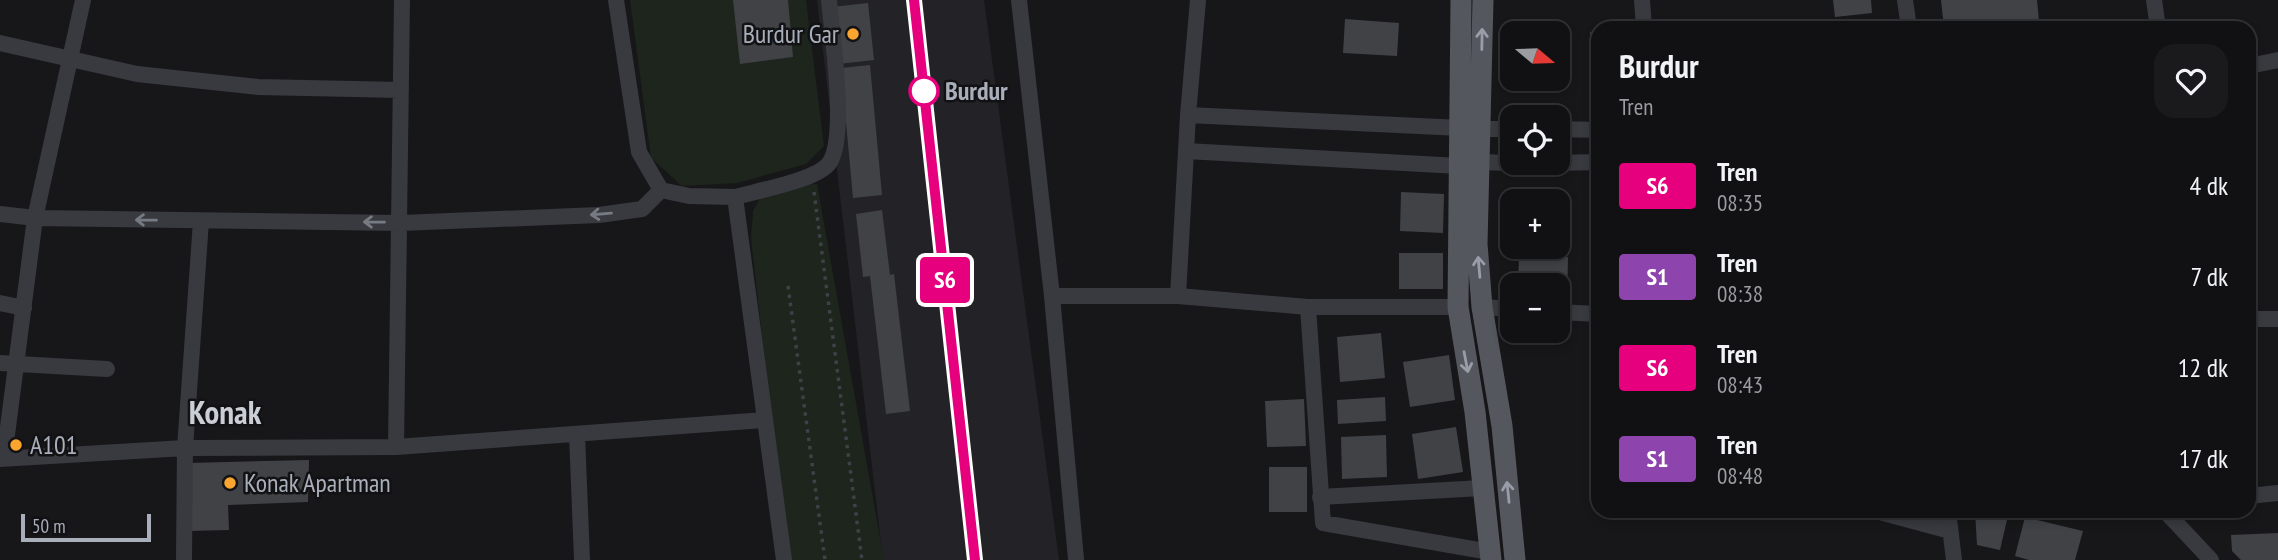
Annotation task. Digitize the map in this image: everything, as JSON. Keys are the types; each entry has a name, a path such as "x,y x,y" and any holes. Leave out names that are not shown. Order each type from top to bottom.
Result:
{"main road":[{"path":"1461,0 1470,128"},
{"path":"1483,0 1470,128 1458,307 1475,412 1490,556"},
{"path":"1469,164 1482,307 1502,426 1515,560"}],"street":[{"path":"83,0 35,218 18,365 2,458 185,448 396,447 765,420"},
{"path":"396,447 402,0"},
{"path":"617,0 639,152 660,190 690,196 735,197 813,175 830,163 839,131 829,0"},
{"path":"1019,0 1052,296 1076,559"},
{"path":"1178,296 1188,115 1198,0"},
{"path":"1642,0 1644,21"},
{"path":"1905,0 1908,21"},
{"path":"2154,0 2157,21"},
{"path":"0,43 137,74 258,87 401,90"},
{"path":"2256,65 2278,60"},
{"path":"1188,115 1500,129"},
{"path":"1570,130 1591,130"},
{"path":"1186,151 1500,163"},
{"path":"1570,163 1591,162"},
{"path":"0,214 35,218 401,223 599,215 642,209 660,190"},
{"path":"735,197 784,560"},
{"path":"184,560 185,448 201,221"},
{"path":"1052,296 1178,296 1308,307 1458,307"},
{"path":"0,303 24,308"},
{"path":"1308,307 1323,523 1490,556"},
{"path":"1482,307 1500,308"},
{"path":"1570,313 1591,314"},
{"path":"2256,319 2278,319"},
{"path":"0,363 107,369"},
{"path":"577,434 582,560"},
{"path":"1320,497 1482,488"},
{"path":"2256,495 2278,493"},
{"path":"1903,518 1950,531"},
{"path":"1949,518 1958,558"},
{"path":"2172,518 2211,560"}],"path":[{"path":"814,192 862,560"},
{"path":"788,286 825,560"}],"shaded area":[{"path":"630,0 806,0 824,146 806,164 737,183 682,186 651,158"},
{"path":"817,0 984,0 1059,560 883,560"},
{"path":"817,184 884,560 787,560 751,238 753,211 763,193 780,186"}],"building":[{"path":"733,0 788,0 793,57 740,64"},
{"path":"1833,0 1871,0 1872,13 1835,17"},
{"path":"1941,0 2037,0 2039,21 1943,21"},
{"name":"Burdur Gar","path":"868,3 874,60 838,64 832,7"},
{"path":"1345,19 1399,23 1397,56 1343,53"},
{"path":"870,65 882,195 853,198 841,68"},
{"path":"1401,192 1444,194 1443,233 1400,231"},
{"path":"882,210 890,275 894,274 910,411 886,414 870,276 863,277 856,214"},
{"path":"1399,253 1443,253 1443,289 1399,289"},
{"path":"1519,259 1568,259 1568,273 1518,273"},
{"path":"1381,333 1385,378 1340,382 1337,337"},
{"path":"1449,355 1455,400 1410,407 1403,362"},
{"path":"1385,397 1386,421 1338,424 1337,400"},
{"path":"1304,399 1306,446 1267,447 1265,401"},
{"path":"1456,427 1463,472 1418,479 1412,434"},
{"path":"1386,435 1387,477 1342,479 1341,437"},
{"name":"Konak Apartman","path":"309,460 308,502 228,505 229,530 188,531 188,463"},
{"path":"1269,467 1307,467 1307,512 1269,512"},
{"path":"1975,518 2007,518 2000,550 1977,545"},
{"path":"2025,518 2083,531 2075,560 2029,560 2015,556"},
{"path":"2278,533 2278,560 2241,560 2232,551 2231,535"}],"railway":[{"path":"914,0 975,560"}],"train":[{"name":"S6","path":"914,0 975,560"}],"place":[{"name":"Burdur Gar","path":"853,34"},
{"name":"Burdur","path":"924,91"},
{"name":"A101","path":"16,445"},
{"name":"Konak Apartman","path":"230,483"}],"district":[{"name":"Konak","path":"225,412"}]}
